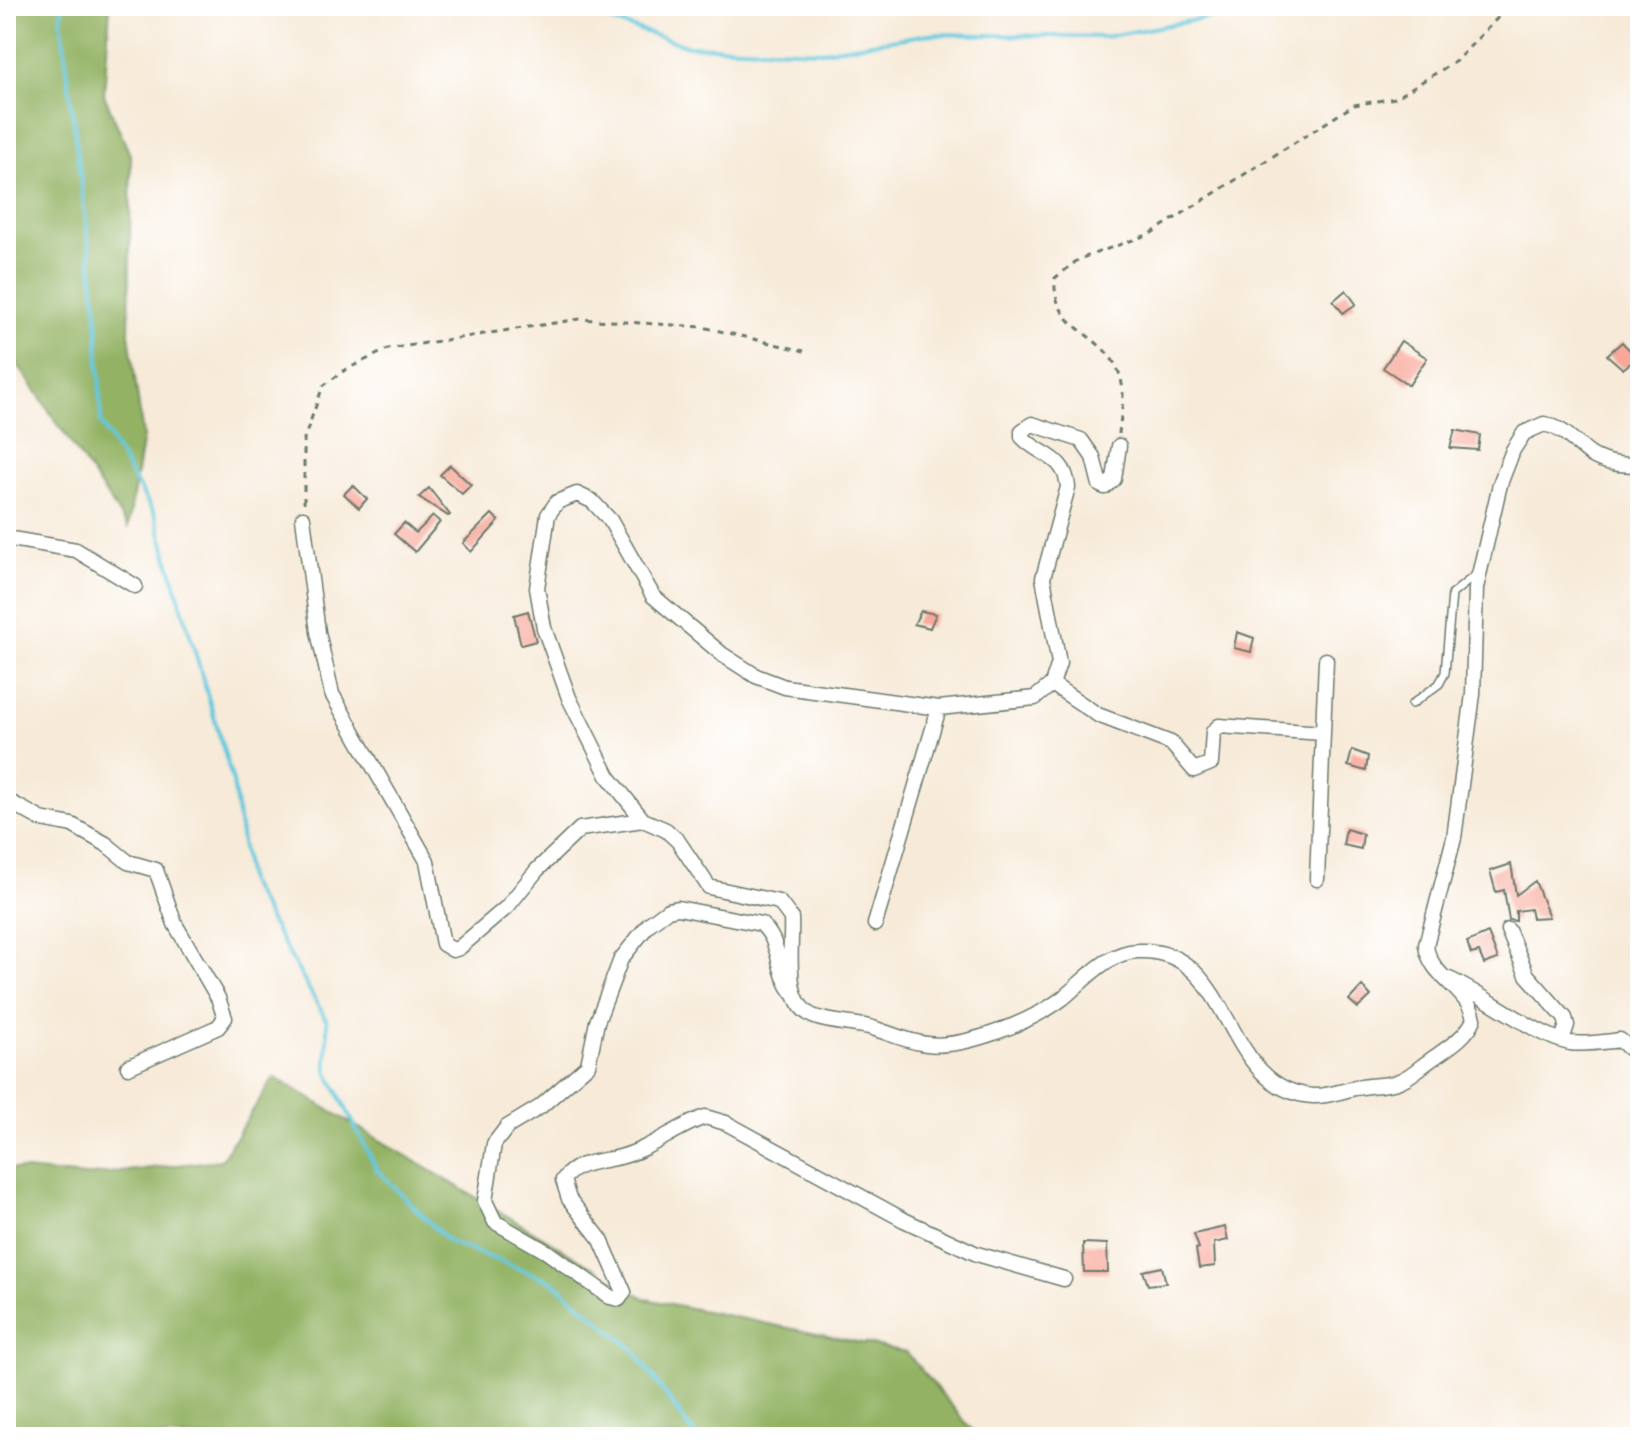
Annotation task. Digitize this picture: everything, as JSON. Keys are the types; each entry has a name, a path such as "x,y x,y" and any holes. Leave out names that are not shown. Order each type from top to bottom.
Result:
{"street":[{"path":"793,993 792,934 787,910 779,902 709,887 678,841 666,830 643,820 608,776 569,698 544,628 537,588 548,515 566,495 577,494 592,501 610,520 653,596 712,647 756,676 785,687 939,708 1035,698 1052,684 1059,663 1043,578 1068,487 1066,473 1054,457 1028,444 1022,437 1022,431 1032,424 1081,440 1093,457 1100,485 1105,487 1114,479 1119,446"},
{"path":"1064,1279 977,1254 904,1220 726,1123 705,1117 622,1156 584,1164 569,1171 563,1180 569,1199 601,1240 624,1292 619,1299 610,1297 547,1252 495,1222 485,1201 494,1144 507,1127 540,1107 588,1065 597,1022 621,959 657,917 678,908 761,924 774,941 781,978 805,1012 818,1018 845,1021 927,1044 955,1042 991,1034 1039,1012 1116,957 1138,951 1173,957 1193,967 1215,995 1226,1023 1252,1065 1278,1085 1314,1096 1362,1087 1394,1086 1463,1035 1474,1019 1472,1009 1430,961 1426,945 1454,838 1473,694 1476,588 1500,484 1513,450 1524,433 1544,424 1555,426 1593,456 1616,464 1640,465"},
{"path":"303,518 318,632 332,694 427,861 443,944 453,950 459,948 507,907 537,870 580,829 643,820"},
{"path":"6,538 76,550 135,586"},
{"path":"1317,879 1326,660"},
{"path":"1052,684 1098,715 1171,743 1194,770 1211,763 1213,732 1219,726 1323,733"},
{"path":"875,924 939,708"},
{"path":"6,800 41,819 72,825 106,844 128,862 156,870 175,924 218,998 225,1018 218,1027 128,1067"},
{"path":"1508,930 1527,975 1565,1018 1567,1025 1562,1040"},
{"path":"1442,975 1482,993 1547,1035 1591,1043 1620,1040 1640,1058"}],"lane":[{"path":"1412,704 1439,684 1445,673 1452,594 1480,571"}],"path":[{"path":"1119,446 1122,383 1103,346 1065,318 1054,300 1055,278 1079,259 1150,234 1354,105 1395,98 1456,61 1509,6"},
{"path":"303,518 304,439 323,386 345,370 388,349 580,319 703,327 804,351"}],"green space":[{"path":"6,6 110,6 104,95 131,157 129,334 143,436 128,527 16,362 6,243"},
{"path":"274,1077 646,1299 906,1352 978,1437 6,1437 6,1168 84,1176 221,1160"}],"building":[{"path":"1346,290 1356,304 1343,313 1333,301"},
{"path":"1401,341 1427,358 1409,385 1383,368"},
{"path":"1622,342 1637,358 1623,369 1607,355"},
{"path":"1455,430 1480,435 1478,450 1450,448"},
{"path":"450,465 471,485 462,494 440,475"},
{"path":"353,485 367,499 359,508 344,494"},
{"path":"429,488 450,515 419,497"},
{"path":"492,514 499,521 471,552 463,543"},
{"path":"433,516 440,522 415,552 394,534 404,523 416,533"},
{"path":"528,611 536,641 521,645 514,615"},
{"path":"921,611 936,614 930,628 914,624"},
{"path":"1237,632 1254,638 1251,652 1234,648"},
{"path":"1352,750 1368,756 1366,771 1348,766"},
{"path":"1346,829 1363,834 1361,849 1343,845"},
{"path":"1511,864 1516,895 1535,881 1549,917 1532,918 1530,909 1516,911 1516,921 1509,920 1504,890 1496,892 1490,871"},
{"path":"1488,933 1498,959 1484,964 1479,952 1471,954 1467,942"},
{"path":"1362,986 1371,996 1358,1008 1349,1000"},
{"path":"1225,1227 1228,1240 1214,1243 1215,1266 1199,1268 1196,1249 1199,1248 1194,1234"},
{"path":"1083,1243 1107,1244 1108,1272 1084,1272"},
{"path":"1162,1267 1166,1283 1148,1285 1143,1271"}],"waterway":[{"path":"62,6 61,20 97,312 101,423 155,515 233,782 248,882 327,1021 327,1071 377,1170 449,1242 552,1281 633,1349 696,1437"},
{"path":"567,6 688,46 822,51 929,34 1105,37 1269,6"}]}
